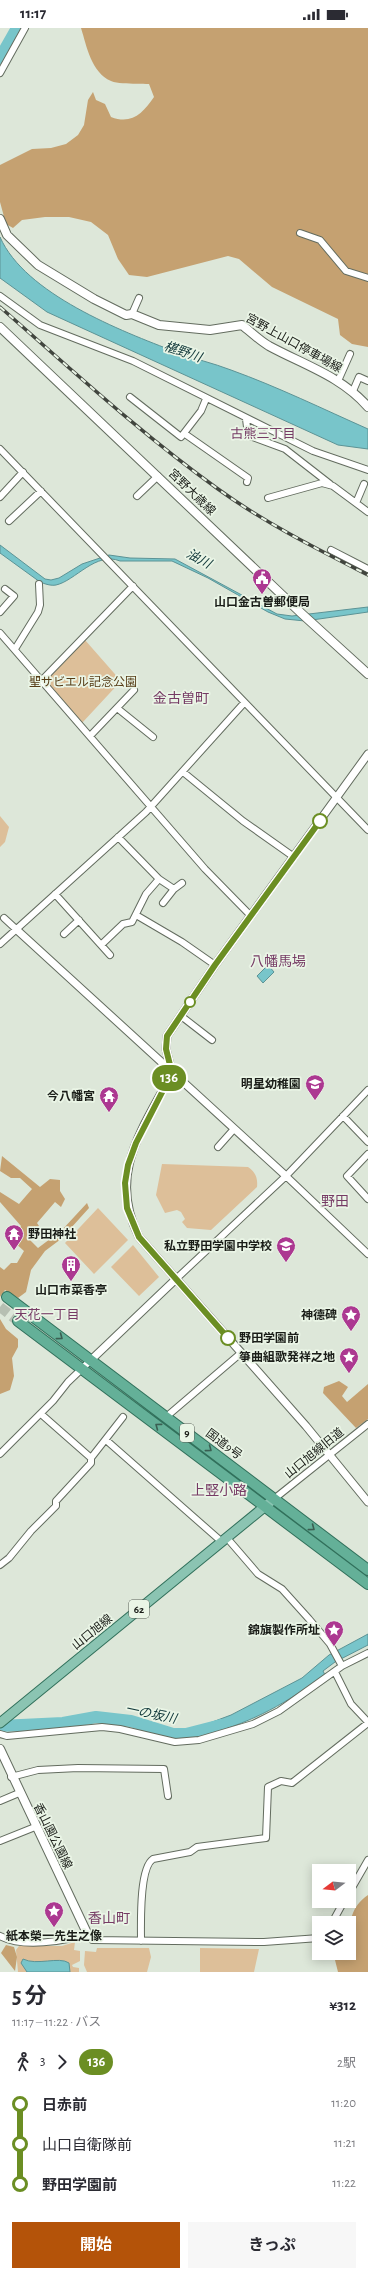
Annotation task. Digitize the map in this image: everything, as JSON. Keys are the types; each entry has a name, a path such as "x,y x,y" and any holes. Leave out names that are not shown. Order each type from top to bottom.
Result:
{"highway":[{"name":"国道9号","path":"6,1297 368,1570"},
{"name":"9","path":"18,1321 368,1584"}],"main road":[{"name":"宮野上山口停車場線","path":"0,219 7,235 38,265 94,299 126,314 132,314 159,325 210,330 225,326 231,328 236,325 242,325 269,346 310,365 353,391 368,407"},
{"name":"宮野大歳線","path":"0,327 301,613 368,674"},
{"name":"山口旭線","path":"2,1722 274,1499"},
{"name":"香山園公園線","path":"0,1749 11,1777 87,1933"}],"street":[{"path":"0,73 25,28"},
{"path":"300,233 320,240 346,271 368,278"},
{"path":"0,296 40,325 133,362 313,451 368,470"},
{"path":"132,314 139,298"},
{"path":"338,382 350,354"},
{"path":"353,391 359,377 368,381"},
{"path":"130,397 181,438 185,434 206,399"},
{"path":"246,419 248,435"},
{"path":"239,432 285,449 368,512"},
{"path":"185,434 213,458 249,478"},
{"path":"0,449 368,830"},
{"path":"0,497 23,472"},
{"path":"137,496 158,476"},
{"path":"268,498 322,483 333,486"},
{"path":"356,503 364,484"},
{"path":"9,521 41,491"},
{"path":"331,550 368,570"},
{"path":"15,649 38,612 40,606 39,584"},
{"path":"42,680 133,586"},
{"path":"0,612 14,596 5,589"},
{"path":"0,633 151,805 204,869 251,916"},
{"path":"90,736 134,690"},
{"path":"0,944 17,930 151,805 244,702"},
{"path":"117,708 153,737"},
{"path":"368,754 215,965 167,1036 166,1049 172,1073 136,1143 128,1165 125,1183 127,1208 139,1237 330,1455 368,1502"},
{"path":"182,772 243,821 294,857"},
{"path":"118,837 159,879 174,889"},
{"path":"101,945 123,924 132,922 146,894 159,879"},
{"path":"163,903 174,889 182,883"},
{"path":"55,894 110,955"},
{"path":"136,915 182,942 215,965"},
{"path":"4,918 152,1052 172,1073 286,1176 368,1254"},
{"path":"64,934 79,920"},
{"path":"181,1016 212,1040"},
{"path":"0,1454 41,1414 82,1368 286,1176 368,1090"},
{"path":"343,1116 368,1142"},
{"path":"218,1148 234,1129"},
{"path":"368,1154 346,1176 368,1199"},
{"path":"166,1417 241,1353"},
{"path":"41,1414 91,1458"},
{"path":"0,1565 9,1558 31,1531 56,1506 56,1501 91,1463 91,1458 123,1417"},
{"name":"山口旭線旧道","path":"274,1499 368,1424"},
{"path":"106,1440 224,1540 258,1574 282,1589 309,1619 342,1664"},
{"path":"0,1734 7,1736 102,1727 120,1729 175,1742 199,1740 240,1728 266,1717 292,1702 335,1672 342,1664 368,1653"},
{"path":"141,1941 144,1873 148,1862 153,1859 190,1852 197,1846 266,1838 268,1787 281,1782 292,1783 368,1723 351,1704 335,1672"},
{"path":"11,1777 38,1770 78,1768 164,1769 168,1796"},
{"path":"0,1801 19,1793"},
{"path":"0,1840 35,1827"},
{"path":"356,1880 368,1860"},
{"path":"0,1936 6,1940 27,1944 64,1940 87,1933 92,1940 264,1942 312,1939"}],"green space":[{"name":"聖サビエル記念公園","path":"85,640 121,681 82,723 44,680"},
{"path":"0,816 9,827 5,842 0,847"},
{"path":"162,1164 248,1167 256,1175 257,1187 211,1230 187,1228 182,1222 185,1219 181,1212 177,1210 165,1213 156,1195"},
{"path":"98,1208 128,1240 94,1274 65,1243"},
{"path":"133,1245 159,1277 139,1296 111,1267"},
{"path":"75,1942 74,1950 80,1951 80,1961 72,1965 73,1967 79,1968 79,1972 18,1972 16,1950 19,1946 62,1946"},
{"path":"97,1948 149,1948 151,1957 147,1972 87,1972 84,1965 85,1951 96,1952"},
{"path":"200,1948 259,1949 254,1972 200,1972"}],"shaded area":[{"path":"81,28 368,28 368,347 352,344 340,335 338,319 272,287 239,259 228,256 147,277 129,275 118,259 108,235 91,222 69,217 45,217 22,220 13,228 6,224 0,202 0,165 32,149 51,148 66,144 78,135 84,125 88,100 93,92 96,100 105,104 111,117 125,120 136,116 146,108 154,97 149,84 120,83 111,81 104,77 94,65"},
{"path":"2,1156 40,1187 50,1179 60,1180 60,1191 65,1199 61,1207 55,1202 37,1223 39,1226 28,1238 38,1248 62,1230 87,1203 89,1208 61,1239 45,1251 31,1270 26,1292 18,1298 5,1290 0,1297 0,1267 4,1270 11,1263 17,1263 24,1251 14,1242 21,1226 0,1202 0,1192 19,1204 32,1189 20,1178 11,1178 0,1171"},
{"path":"0,1319 6,1329 18,1339 18,1347 12,1358 14,1376 10,1390 0,1394"},
{"path":"339,1381 348,1387 342,1396 347,1402 368,1384 368,1419 356,1428 323,1393 324,1387"},
{"path":"368,1895 368,1972 338,1972 335,1960 356,1960 356,1916 352,1916 356,1907"},
{"path":"6,1945 14,1947 17,1957 15,1971 1,1953"}],"water":[{"path":"0,237 12,257 30,276 52,293 77,308 129,333 249,377 368,429 368,449 338,445 47,312 0,278"},
{"path":"0,545 45,579 51,580 59,578 82,564 109,555 130,558 175,559 277,614 292,616 368,607 368,612 305,621 285,619 268,612 208,578 172,561 103,560 94,563 63,582 56,585 50,585 40,582 0,553"},
{"path":"268,965 274,972 263,983 257,976"},
{"path":"368,1634 368,1645 335,1662 323,1671 325,1675 283,1703 256,1717 226,1729 209,1734 205,1730 207,1724 231,1715 302,1678 329,1655"},
{"path":"23,1959 35,1962 65,1961 69,1963 70,1972 27,1972 21,1963"}],"waterway":[{"path":"0,58 17,28"},
{"name":"一の坂川","path":"0,1726 63,1723 96,1717 131,1721 173,1734 186,1734 221,1725"}],"tunnel":[{"path":"0,1307 18,1321"}],"railway":[{"path":"0,307 134,424 189,468 254,513 368,575"}],"bus line":[{"name":"136","path":"228,1338 139,1237 131,1222 127,1208 125,1183 128,1165 136,1143 172,1073 168,1062 166,1049 167,1036 215,965 320,821"}],"place":[{"name":"山口金古曽郵便局","path":"262,595"},
{"name":"明星幼稚園","path":"315,1101"},
{"name":"今八幡宮","path":"109,1113"},
{"name":"野田神社","path":"14,1251"},
{"name":"私立野田学園中学校","path":"286,1263"},
{"name":"山口市菜香亭","path":"71,1282"},
{"name":"神德碑","path":"351,1332"},
{"name":"野田学園前","path":"228,1338"},
{"name":"箏曲組歌発祥之地","path":"349,1374"},
{"name":"錦旗製作所址","path":"334,1647"},
{"name":"紙本榮一先生之像","path":"54,1928"}],"district":[{"name":"古熊三丁目","path":"263,433"},
{"name":"金古曽町","path":"181,698"},
{"name":"八幡馬場","path":"278,961"},
{"name":"野田","path":"335,1201"},
{"name":"天花一丁目","path":"47,1314"},
{"name":"上竪小路","path":"219,1490"},
{"name":"香山町","path":"109,1918"}],"water label":[{"name":"椹野川","path":"183,351"},
{"name":"油川","path":"199,558"}]}
